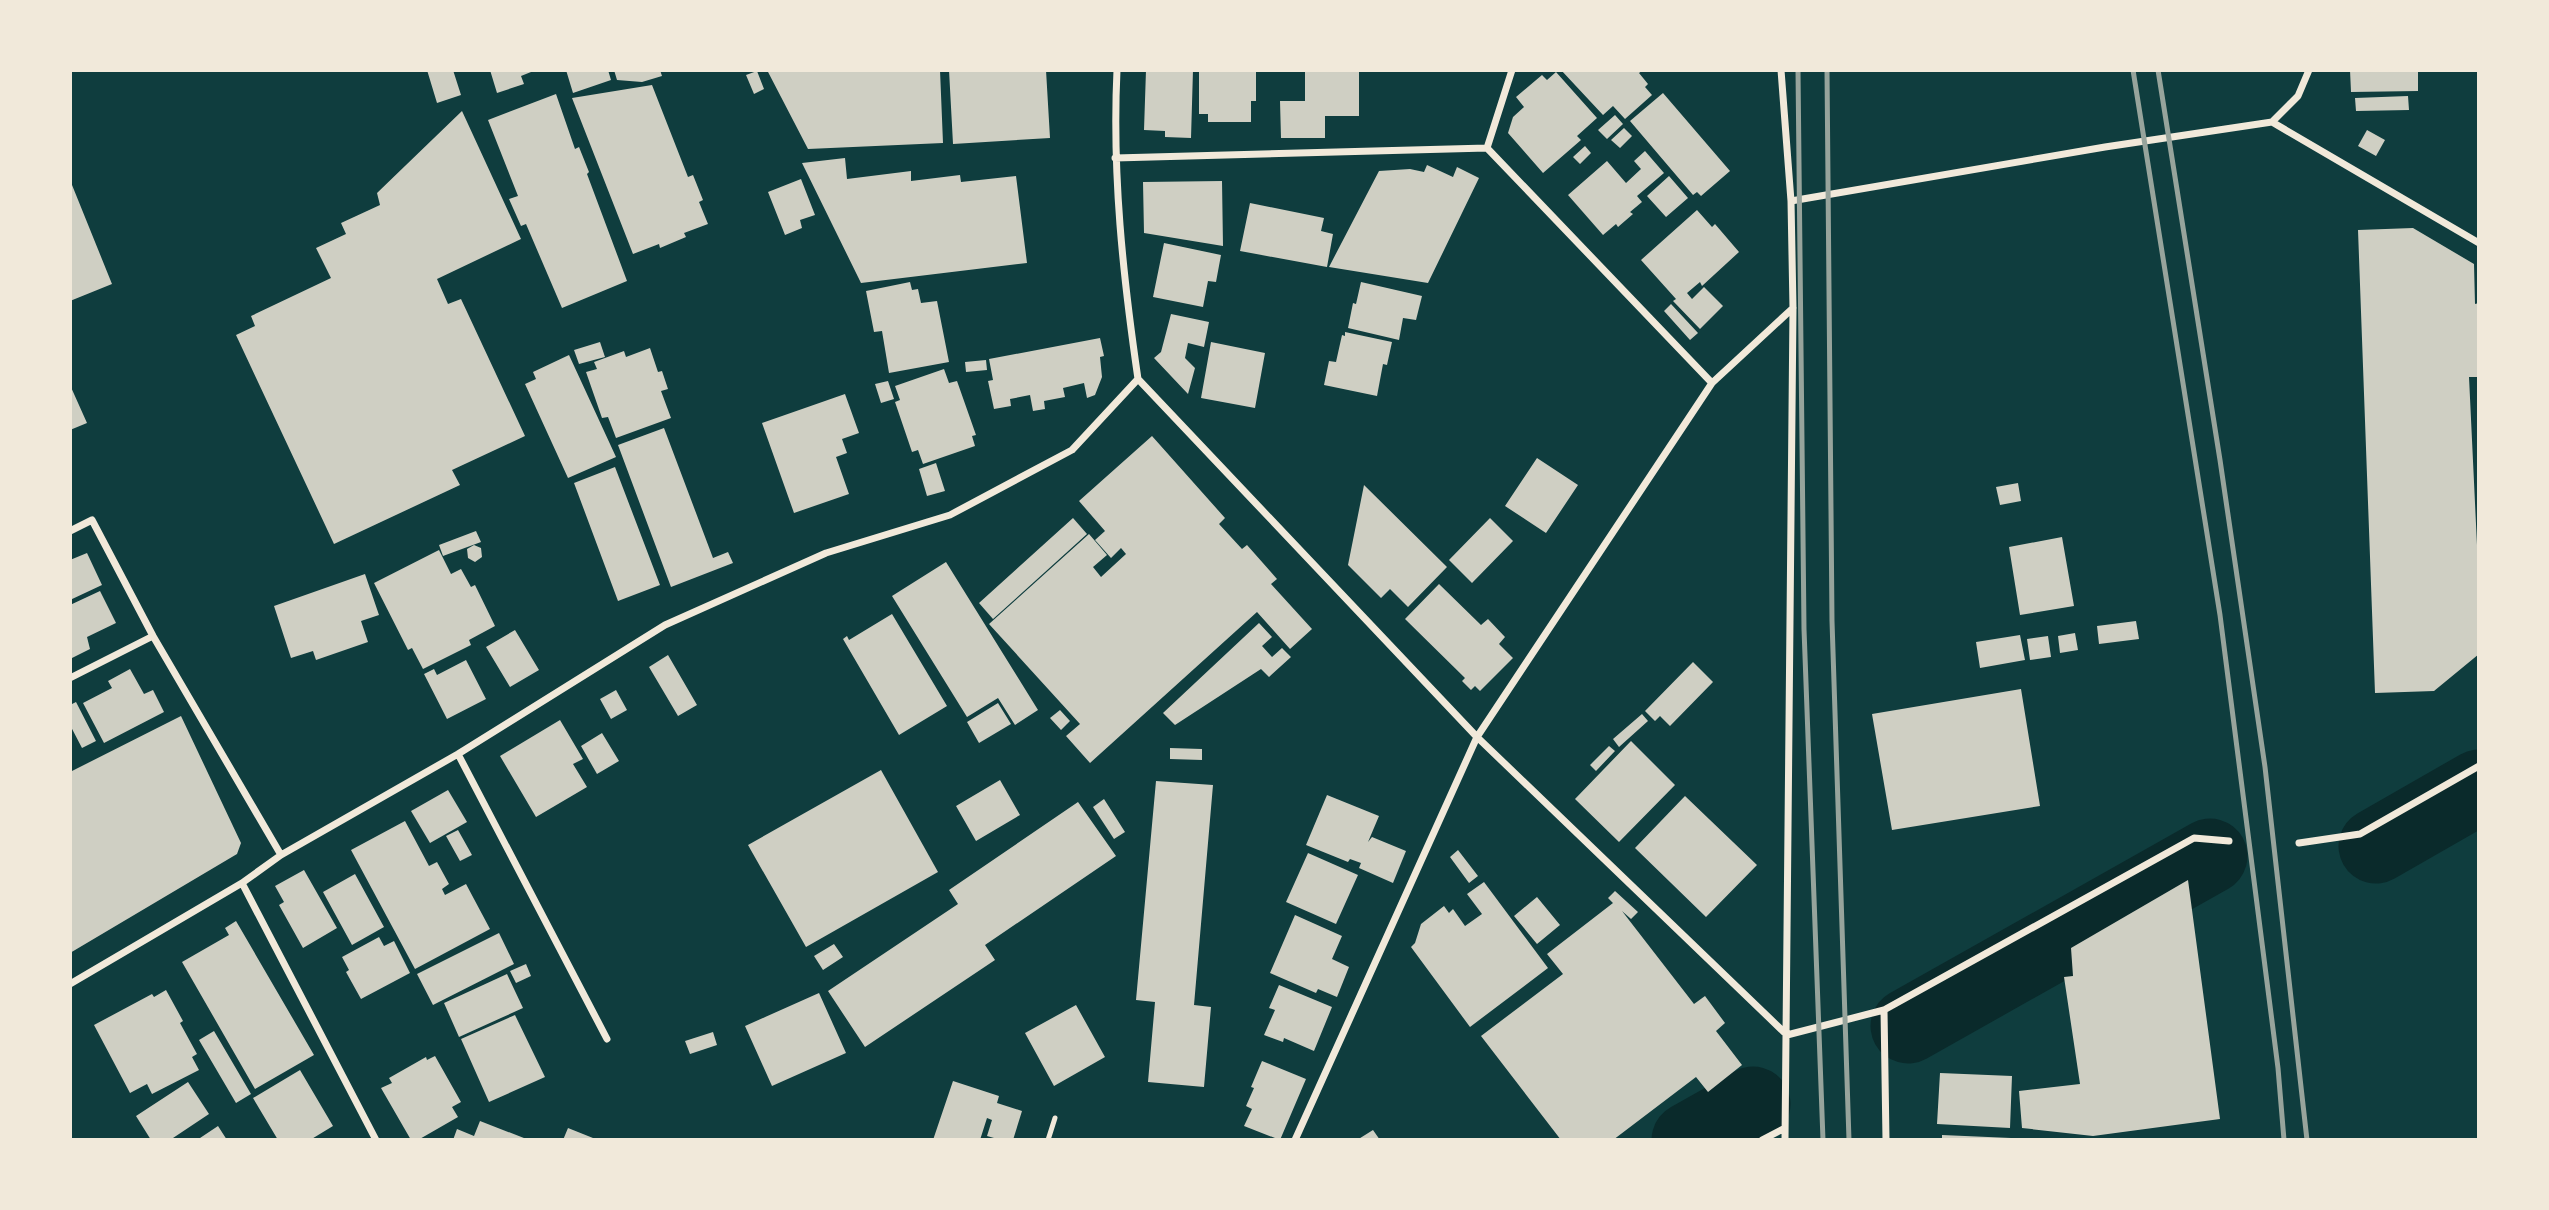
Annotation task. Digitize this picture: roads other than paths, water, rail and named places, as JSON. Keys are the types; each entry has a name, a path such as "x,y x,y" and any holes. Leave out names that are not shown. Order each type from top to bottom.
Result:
{"street":[{"path":"1117,70 1115,158 1124,278 1138,379 1477,737 1787,1035"},
{"path":"1487,148 1513,70"},
{"path":"1781,70 1791,201 1793,308 1785,1140"},
{"path":"1791,201 2105,147 2272,122 2298,96 2309,70"},
{"path":"2272,122 2479,243"},
{"path":"1115,158 1487,148 1712,383"},
{"path":"1295,1140 1477,737 1712,383 1793,308"},
{"path":"70,984 242,883 281,855 458,754 665,625 826,553 950,514 1072,450 1138,379"},
{"path":"70,531 92,520 153,636 281,855"},
{"path":"70,678 153,636"},
{"path":"458,754 607,1039"},
{"path":"2299,843 2360,834 2479,766"},
{"path":"1787,1035 1884,1010 2194,838 2229,841"},
{"path":"242,883 376,1140"},
{"path":"1884,1010 1886,1140"},
{"path":"1762,1140 1785,1128"}],"lane":[{"path":"1048,1140 1055,1118"}],"waterway":[{"path":"2376,846 2479,787"},
{"path":"1908,1026 2210,856"},
{"path":"1689,1140 1753,1104"}],"railway":[{"path":"1798,70 1804,629 1823,1140"},
{"path":"1827,70 1832,621 1849,1140"},
{"path":"2133,70 2220,615 2278,1068 2284,1140"},
{"path":"2158,70 2220,460 2265,767 2307,1140"}]}
